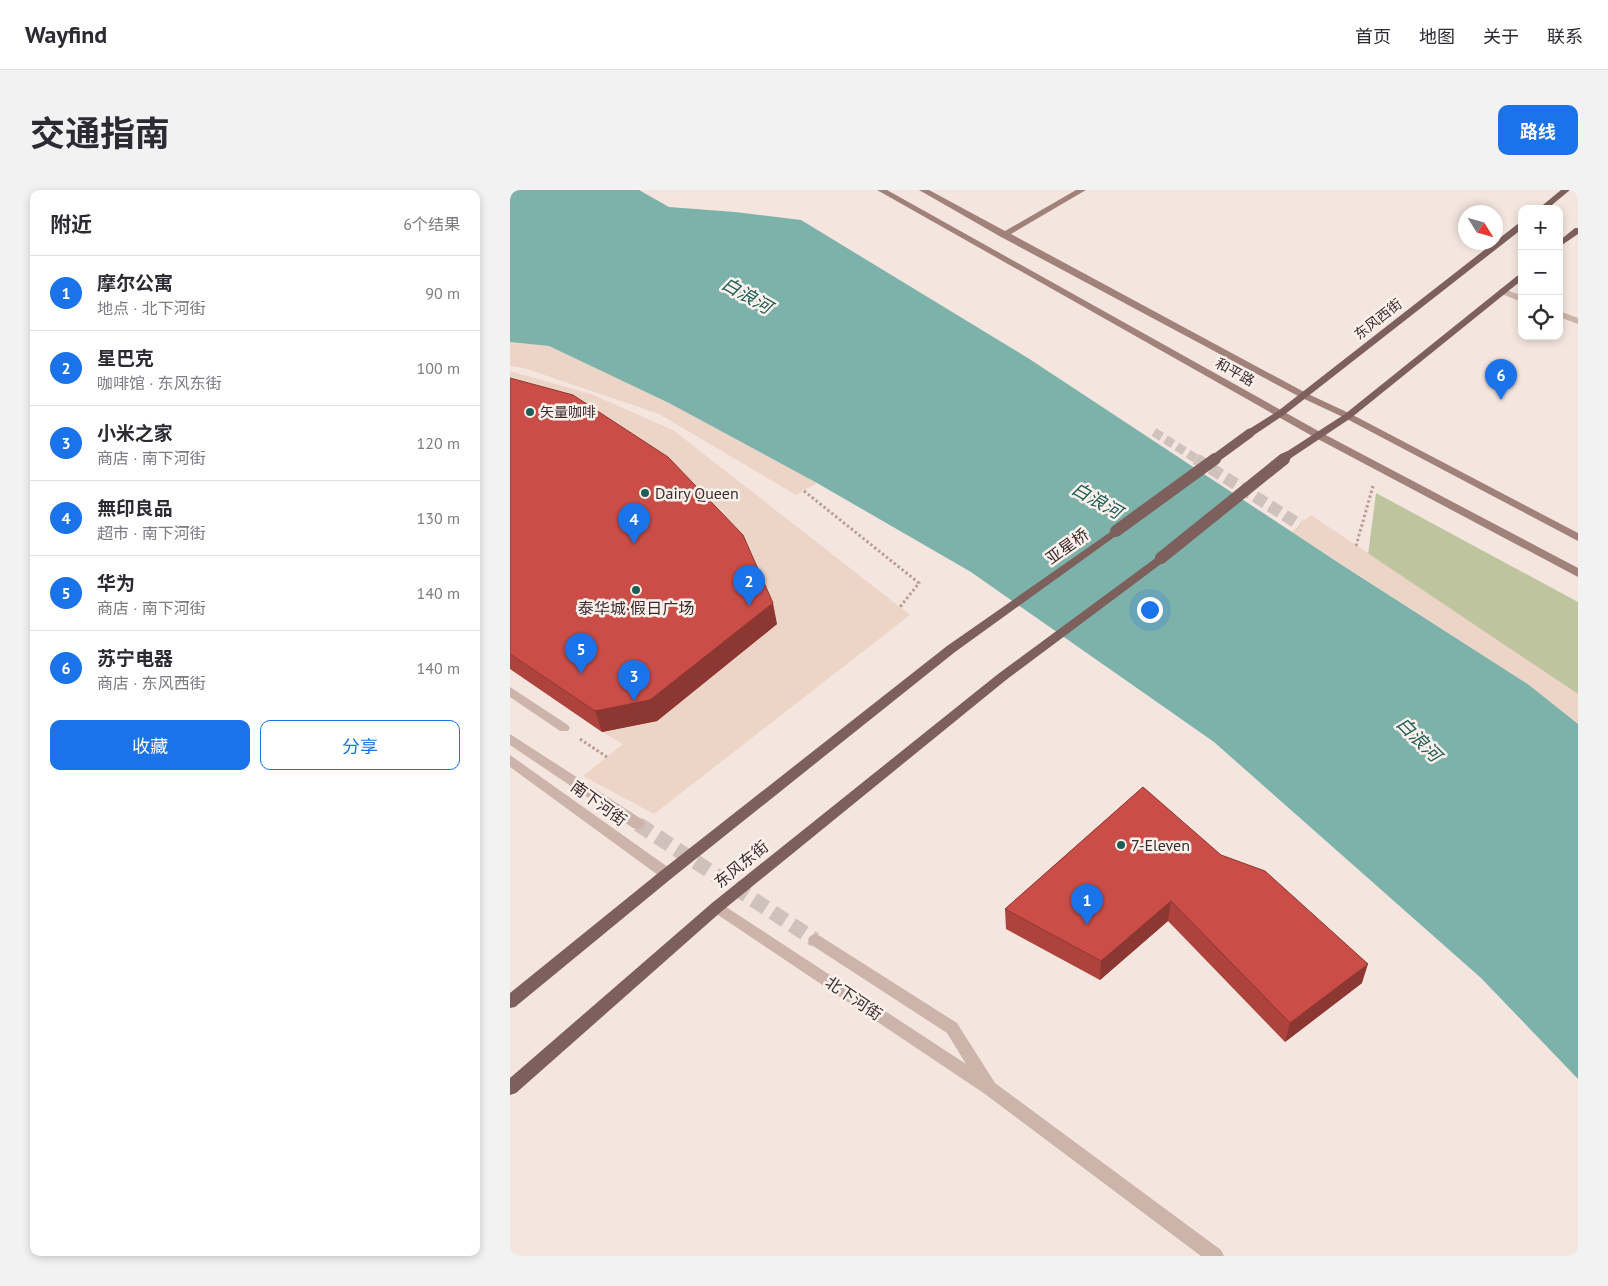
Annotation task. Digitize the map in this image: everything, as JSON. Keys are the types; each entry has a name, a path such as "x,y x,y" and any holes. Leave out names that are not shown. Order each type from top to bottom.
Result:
{"main road":[{"name":"和平路","path":"881,190 1318,435 1578,573"},
{"name":"和平路","path":"922,190 1303,395 1348,416 1578,538"},
{"path":"1004,235 1082,190"},
{"path":"1547,205 1566,190"},
{"name":"东风西街","path":"1250,433 1281,413 1518,228"},
{"path":"1563,242 1578,230"},
{"path":"1318,435 1348,416 1518,278"},
{"name":"亚星桥","path":"667,874 951,649 1250,433"},
{"name":"东风东街","path":"510,1088 717,907 1002,677 1161,558 1288,456 1318,435"},
{"path":"510,1002 667,874"}],"street":[{"path":"1502,291 1518,297"},
{"path":"1563,315 1578,321"},
{"path":"510,690 564,728"},
{"path":"510,738 638,824"},
{"name":"南下河街","path":"510,760 667,874"},
{"name":"北下河街","path":"717,907 991,1089 1215,1256"},
{"name":"北下河街","path":"815,940 952,1028 991,1089"}],"path":[{"path":"1356,546 1379,466"},
{"path":"804,491 919,583 900,607"},
{"path":"564,728 607,757"}],"green space":[{"path":"1376,493 1578,602 1578,694 1368,555"}],"shaded area":[{"path":"510,342 549,346 669,403 817,483 796,495 659,414 524,368 510,366"},
{"path":"510,371 591,394 673,430 910,615 654,814 583,776 623,744 602,732 657,721 510,396"},
{"path":"1311,515 1578,694 1578,724 1529,685 1292,532"}],"water":[{"name":"白浪河","path":"510,190 639,190 669,207 801,220 1031,360 1342,565 1529,685 1578,724 1578,1079 1481,978 1214,742 971,572 817,483 669,403 549,346 510,342"}],"building":[{"name":"泰华城·假日广场","path":"510,378 573,395 668,457 743,535 773,603 650,700 595,711 510,654"},
{"path":"1143,787 1221,855 1265,871 1368,964 1290,1023 1171,901 1101,961 1005,909"}],"tunnel":[{"path":"1154,432 1198,460"},
{"path":"1196,459 1300,525"},
{"path":"638,824 815,940"}],"place":[{"name":"苏宁电器","path":"1501,400"},
{"name":"矢量咖啡","path":"530,412"},
{"name":"Dairy Queen","path":"645,493"},
{"name":"無印良品","path":"634,544"},
{"name":"泰华城·假日广场","path":"636,590"},
{"name":"星巴克","path":"749,606"},
{"name":"华为","path":"581,674"},
{"name":"小米之家","path":"634,701"},
{"name":"7-Eleven","path":"1121,845"},
{"name":"摩尔公寓","path":"1087,925"}]}
